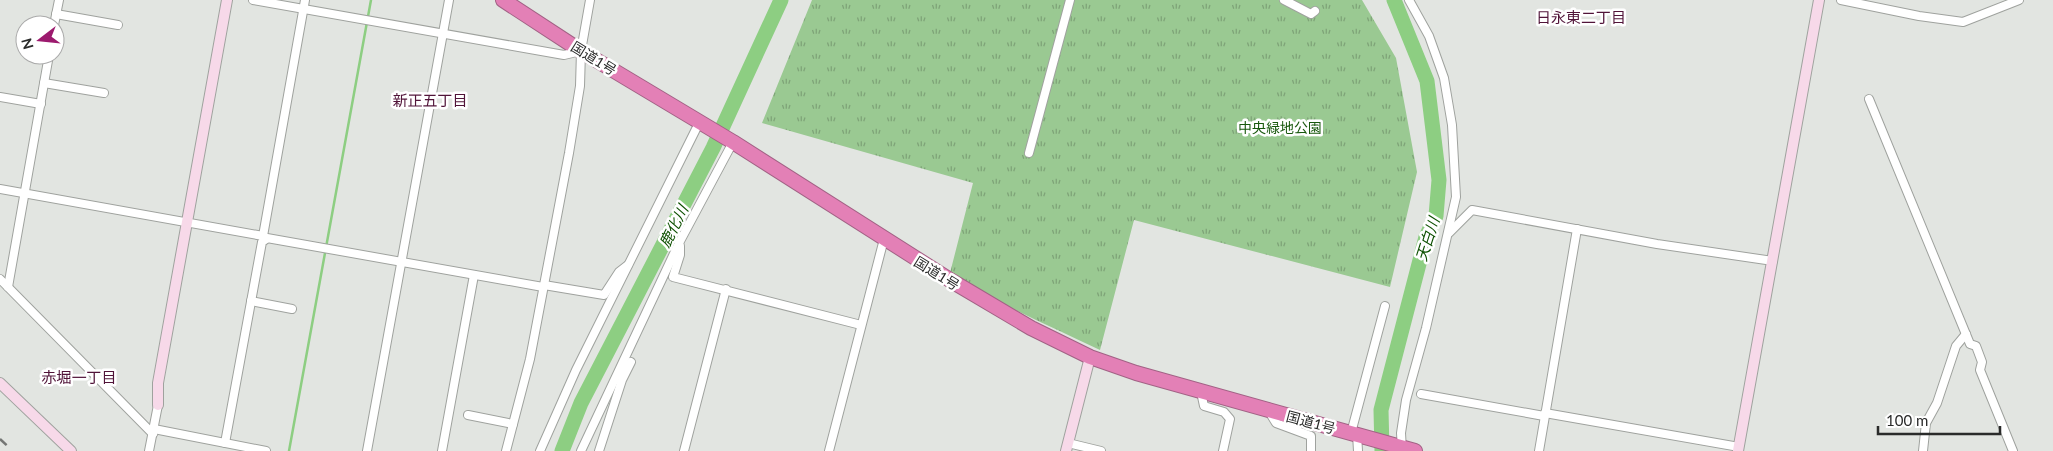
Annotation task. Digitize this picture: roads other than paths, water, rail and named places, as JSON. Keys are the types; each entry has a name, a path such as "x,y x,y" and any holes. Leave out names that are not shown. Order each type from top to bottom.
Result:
{"highway":[{"name":"国道1号","path":"503,0 699,123 731,141 1000,312 1090,357 1201,392 1354,433 1406,450"}],"street":[{"path":"59,0 56,14 118,25"},
{"path":"149,451 158,405 158,383 227,0"},
{"path":"253,0 305,4 374,21 564,55 581,50"},
{"path":"367,451 449,0"},
{"path":"506,451 530,359 580,86 581,50 590,0"},
{"path":"1029,153 1070,0"},
{"path":"1284,0 1311,14 1315,11"},
{"path":"1406,450 1401,433 1406,400 1456,197 1451,115 1444,78 1429,36 1409,0"},
{"path":"1421,394 1740,450 1819,0"},
{"path":"1842,0 1919,16 1963,22 2020,0"},
{"path":"225,443 264,238 305,4"},
{"path":"8,286 47,65"},
{"path":"44,82 104,93"},
{"path":"0,97 40,104"},
{"path":"1869,99 1970,344 1976,346 1982,362 1980,370 2013,451"},
{"path":"540,451 572,378 699,123"},
{"path":"581,451 731,141"},
{"path":"0,189 474,275 604,295 619,272 629,264"},
{"path":"1448,235 1472,210 1657,244 1773,261"},
{"path":"1538,451 1577,229"},
{"path":"829,451 884,239"},
{"path":"680,243 680,255 673,277 861,325"},
{"path":"442,451 474,275"},
{"path":"0,279 153,432 266,451"},
{"path":"684,451 726,289"},
{"path":"251,301 292,309"},
{"path":"1358,451 1354,433 1385,306"},
{"path":"1923,451 1926,423 1940,397 1956,346 1966,334"},
{"path":"1090,357 1067,447 1101,451"},
{"path":"599,451 622,380 632,362"},
{"path":"0,384 71,451"},
{"path":"1201,392 1204,406 1224,412 1230,419 1223,451"},
{"path":"1268,410 1276,423 1312,436 1311,451"},
{"path":"468,415 513,424"}],"waterway":[{"path":"289,451 371,0"},
{"name":"鹿化川","path":"562,451 581,403 713,148 781,0"},
{"name":"天白川","path":"1382,451 1381,410 1426,237 1436,216 1439,180 1427,81 1394,0"}],"railway":[{"path":"0,439 13,451"}],"district":[{"name":"日永東二丁目","path":"1581,17"},
{"name":"新正五丁目","path":"430,100"},
{"name":"赤堀一丁目","path":"79,377"}],"park label":[{"name":"中央緑地公園","path":"1280,127"}]}
